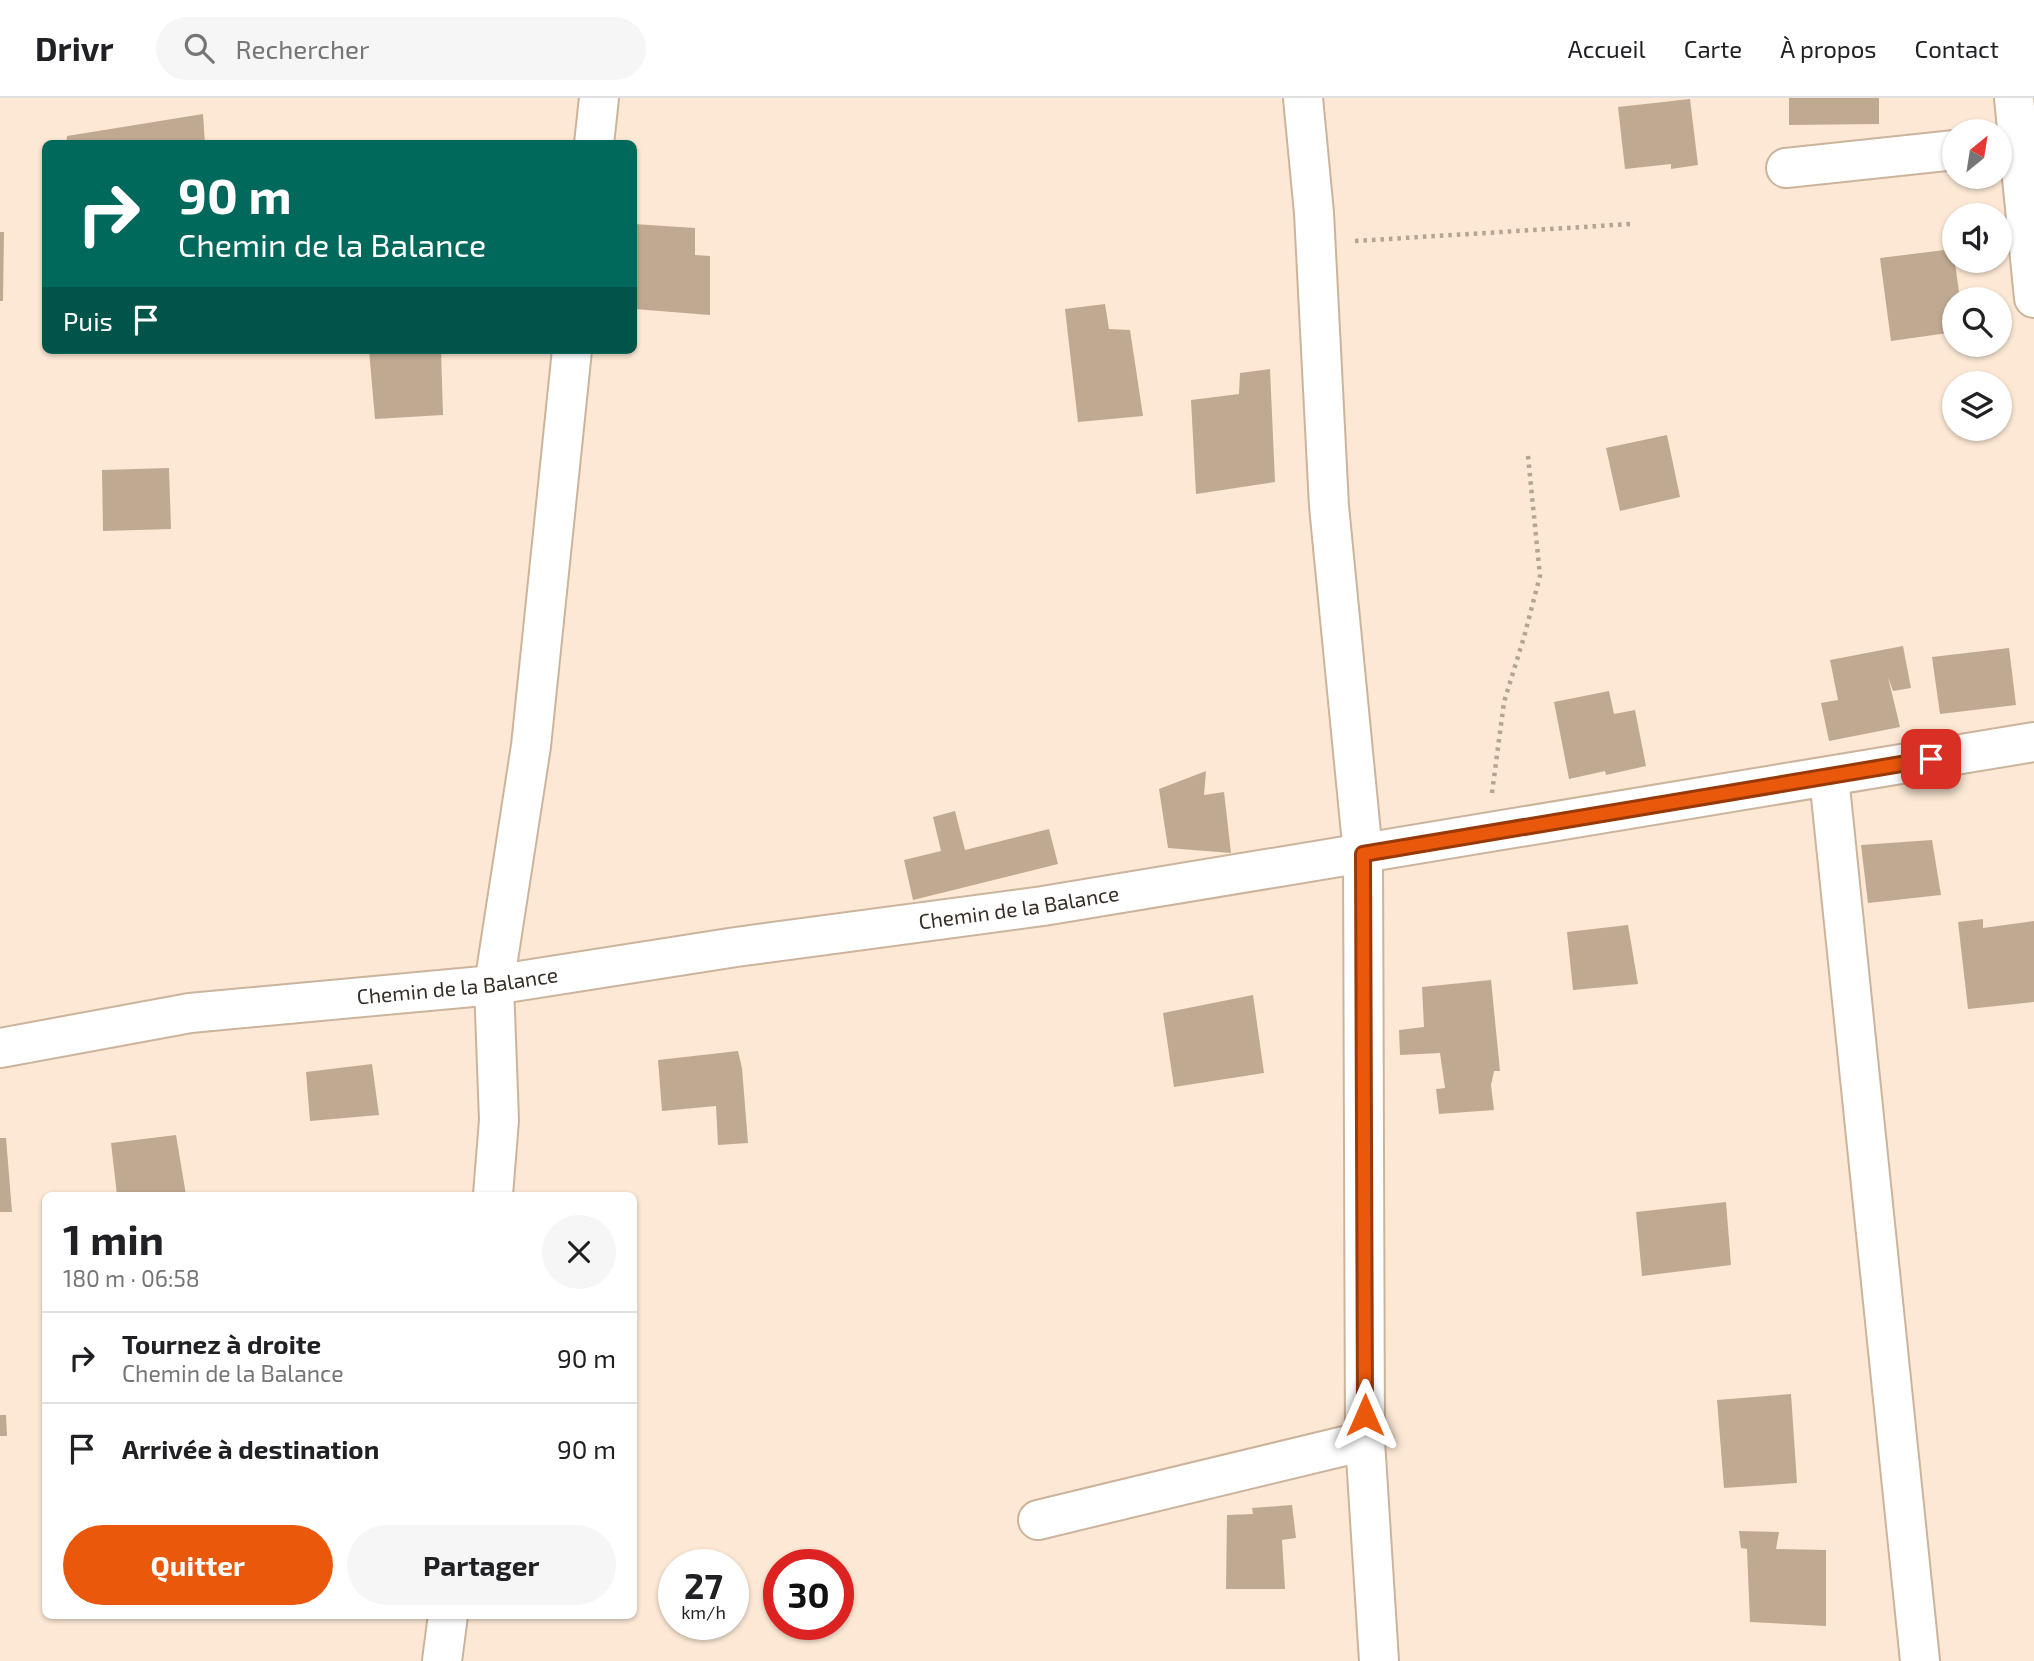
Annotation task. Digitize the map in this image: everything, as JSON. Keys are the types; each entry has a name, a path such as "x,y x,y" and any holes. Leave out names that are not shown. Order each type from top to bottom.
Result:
{"street":[{"path":"594,140 598,98"},
{"path":"1303,98 1316,243 1329,506 1363,854 1365,1441 1379,1661"},
{"path":"2012,119 2014,98"},
{"path":"1786,168 1942,151"},
{"path":"2012,163 2034,298"},
{"path":"493,1192 499,1120 494,985 531,746 572,354"},
{"name":"Chemin de la Balance","path":"0,1048 190,1013 494,985 736,947 1043,906 2034,742"},
{"path":"1829,777 1920,1661"},
{"path":"1038,1520 1365,1441"},
{"path":"442,1661 447,1619"}],"path":[{"path":"1316,243 1631,224"},
{"path":"1496,832 1492,788 1504,702 1540,576 1528,456"}],"building":[{"path":"1789,98 1879,98 1879,124 1789,125"},
{"path":"1690,99 1698,165 1671,169 1671,164 1625,169 1618,107"},
{"path":"203,114 205,140 66,140 67,136"},
{"path":"637,224 695,228 695,255 710,256 710,315 637,309"},
{"path":"0,232 4,232 3,301 0,301"},
{"path":"1942,250 1942,273 1956,273 1958,287 1942,287 1942,334 1891,341 1880,258"},
{"path":"1105,304 1109,329 1130,330 1143,416 1078,422 1065,309"},
{"path":"369,354 441,354 443,415 375,419"},
{"path":"1270,369 1275,482 1196,494 1191,400 1239,394 1240,373"},
{"path":"1667,435 1680,497 1620,511 1606,448"},
{"path":"169,468 171,529 103,531 102,470"},
{"path":"1903,646 1911,688 1893,691 1888,677 1900,727 1829,741 1821,703 1838,700 1830,660"},
{"path":"2009,648 2016,705 1940,714 1932,657"},
{"path":"1609,691 1614,714 1635,710 1646,766 1606,775 1605,771 1569,779 1554,702"},
{"path":"1206,771 1204,795 1224,792 1231,853 1168,848 1159,789"},
{"path":"955,811 965,850 1049,829 1058,864 913,900 904,860 941,851 933,817"},
{"path":"1932,840 1941,895 1868,903 1861,845"},
{"path":"1983,919 1983,928 2034,921 2034,1002 1968,1009 1958,922"},
{"path":"1628,925 1638,984 1573,990 1567,932"},
{"path":"1491,980 1500,1071 1494,1071 1491,1085 1494,1110 1439,1114 1436,1089 1445,1088 1440,1053 1400,1055 1399,1030 1424,1027 1422,987"},
{"path":"1253,995 1264,1073 1174,1087 1163,1013"},
{"path":"738,1051 742,1068 748,1143 718,1145 716,1106 662,1111 658,1060"},
{"path":"372,1064 379,1115 310,1121 306,1072"},
{"path":"176,1135 186,1192 117,1192 111,1143"},
{"path":"0,1138 6,1138 12,1212 0,1212"},
{"path":"1726,1202 1731,1265 1642,1276 1636,1212"},
{"path":"1791,1394 1797,1483 1724,1488 1717,1400"},
{"path":"0,1415 6,1415 7,1436 0,1436"},
{"path":"1292,1505 1296,1538 1282,1540 1285,1589 1226,1589 1227,1515 1253,1514 1252,1508"},
{"path":"1739,1531 1779,1532 1776,1549 1826,1550 1826,1626 1750,1622 1747,1549 1741,1548"}],"route":[{"path":"1365,1415 1363,854 1931,759"}]}
